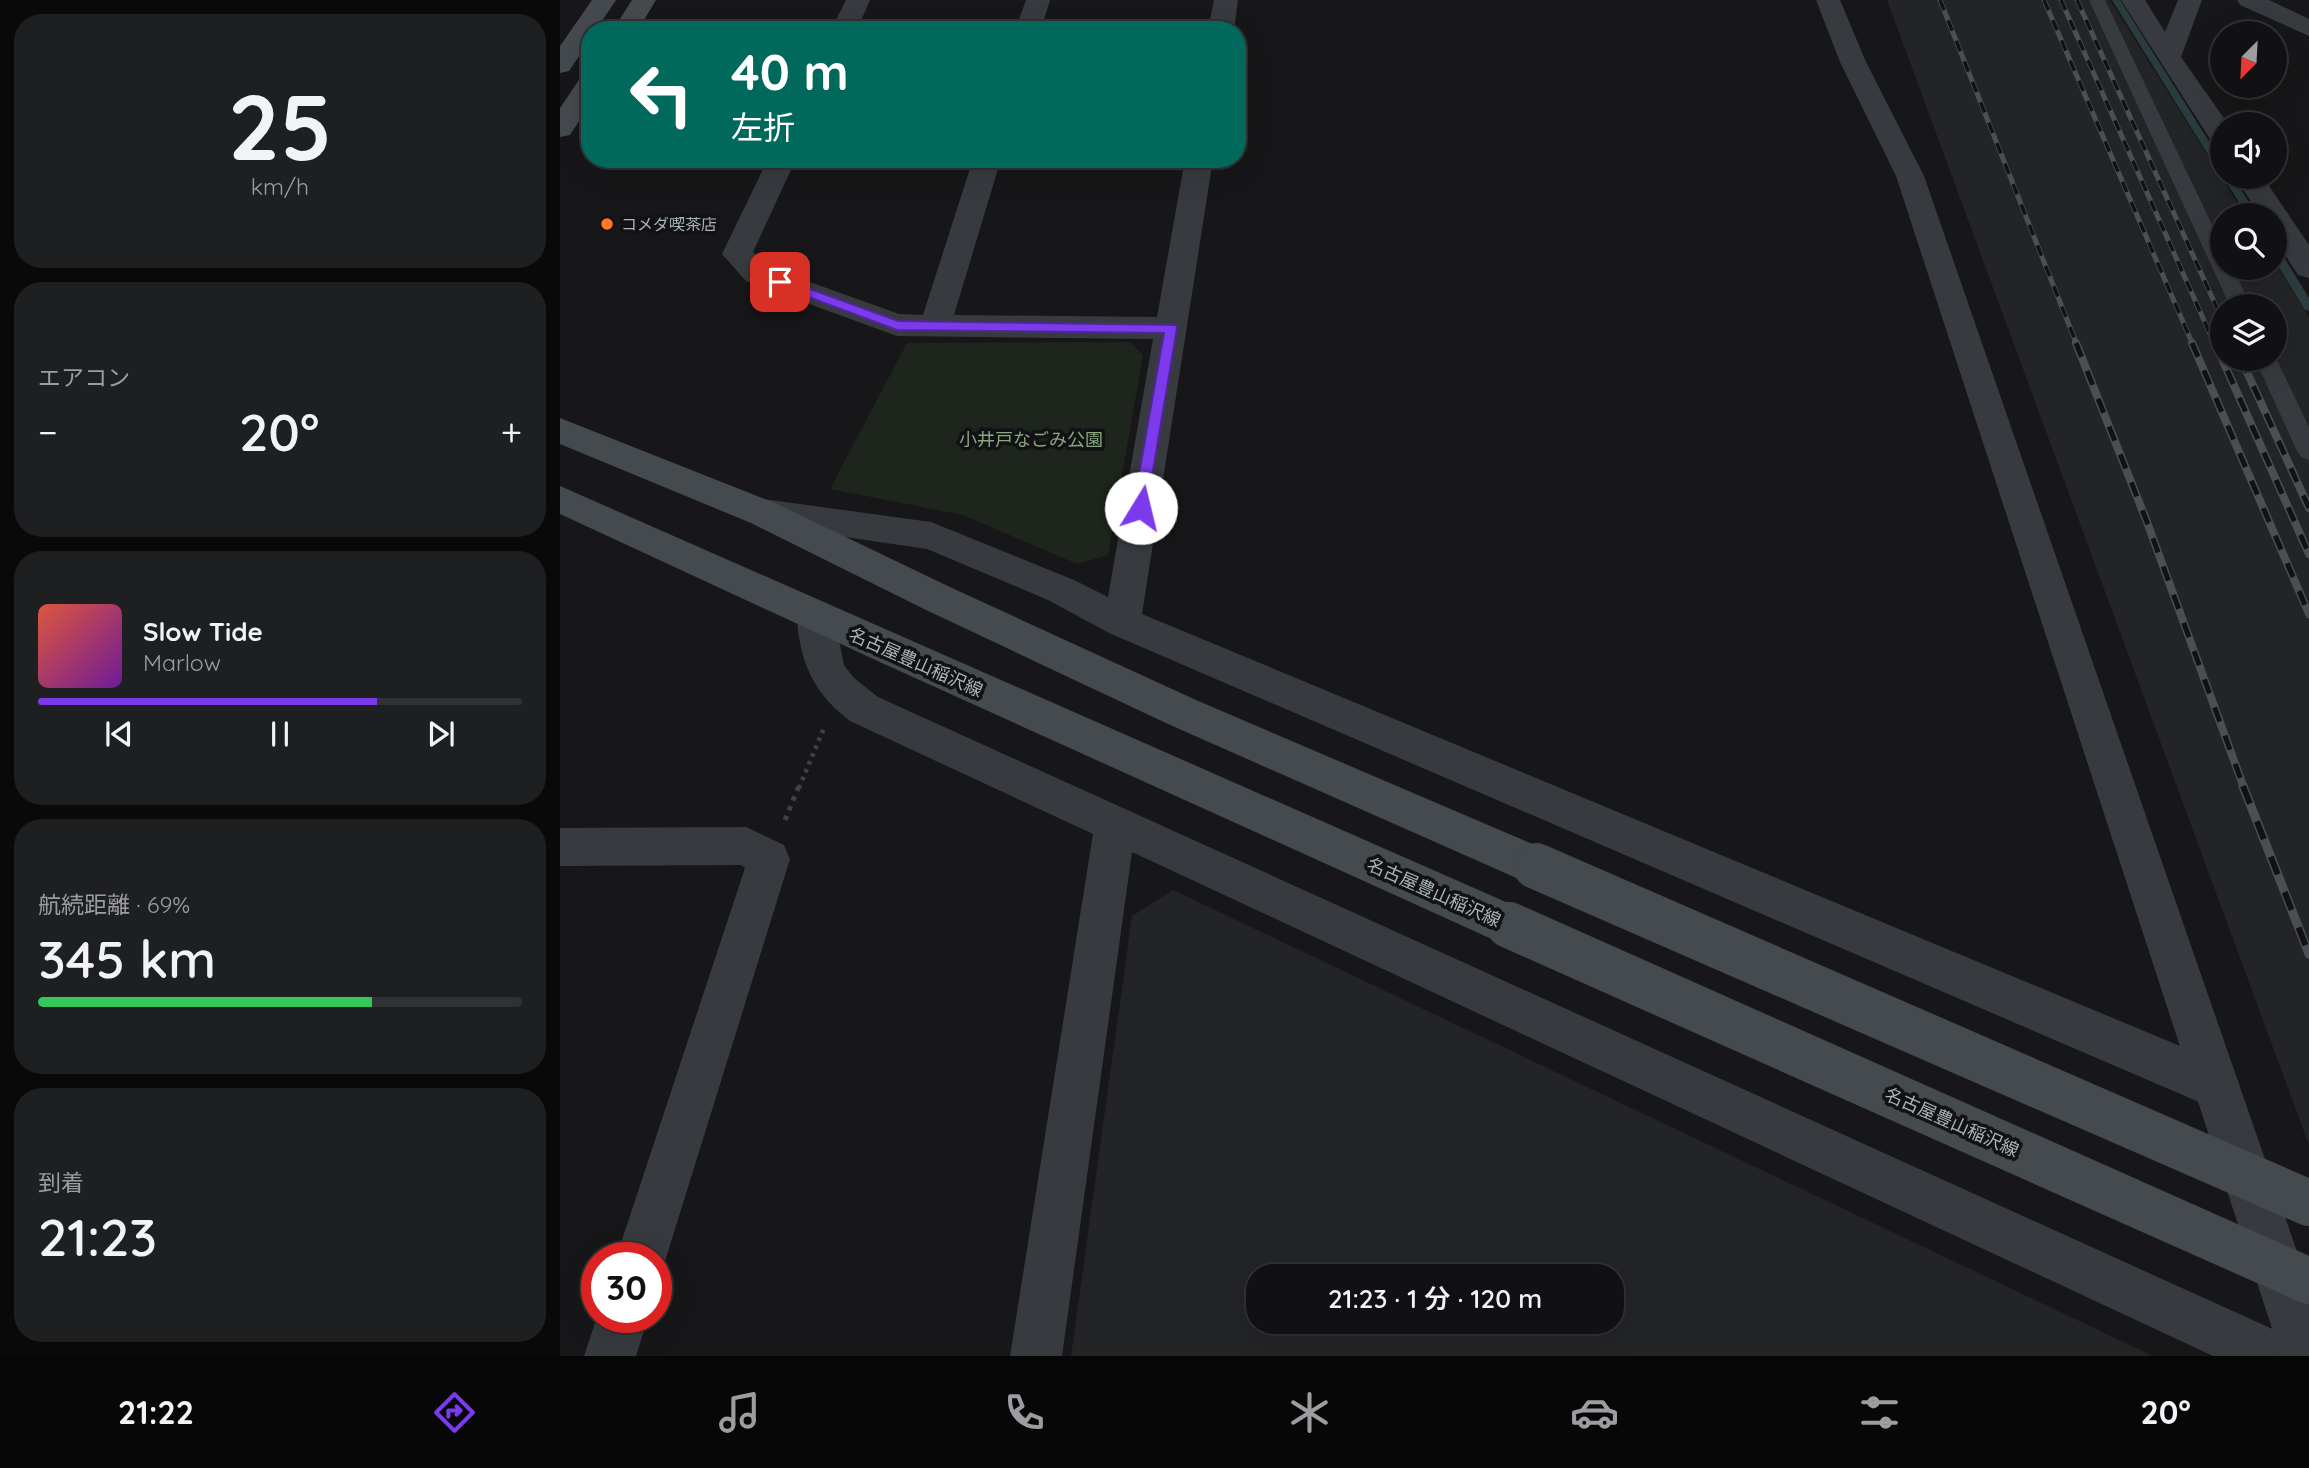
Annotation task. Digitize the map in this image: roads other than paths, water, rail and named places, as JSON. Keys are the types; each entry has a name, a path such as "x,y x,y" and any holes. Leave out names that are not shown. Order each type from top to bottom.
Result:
{"main road":[{"path":"590,21 604,0"},
{"path":"631,21 644,0"},
{"path":"560,65 581,34"},
{"path":"560,129 581,97"},
{"path":"560,430 763,513 939,600 1182,712 2309,1203"},
{"name":"名古屋豊山稲沢線","path":"560,499 815,617 2309,1281"}],"street":[{"path":"848,21 858,0"},
{"path":"1031,21 1038,0"},
{"path":"1222,21 1226,0"},
{"path":"1828,0 1853,62 1910,176 2307,1356"},
{"path":"2133,0 2210,118"},
{"path":"2168,57 2190,0"},
{"path":"2249,0 2309,28"},
{"path":"778,168 737,254 757,274 897,325 1171,328"},
{"path":"935,326 984,168"},
{"path":"1122,622 1198,168"},
{"path":"2287,234 2309,268"},
{"path":"763,513 931,536 1061,590 1122,622 2216,1085"},
{"path":"815,617 822,660 839,692 864,709 2271,1356"},
{"path":"1036,1356 1115,824"},
{"path":"560,847 746,846 769,859 646,1242"},
{"path":"610,1356 617,1333"}],"lane":[{"path":"2097,0 2210,239"},
{"path":"2272,371 2309,451"}],"waterway":[{"path":"2116,0 2210,150"},
{"path":"2236,189 2244,203"},
{"path":"2287,271 2309,307"}],"railway":[{"path":"1940,0 2077,345"},
{"path":"2044,0 2193,345"},
{"path":"2061,0 2210,334"},
{"path":"2077,0 2211,294"},
{"path":"2076,343 2147,522 2244,788"},
{"path":"2192,343 2309,614"},
{"path":"2227,371 2309,554"},
{"path":"2246,371 2309,508"},
{"path":"2243,786 2309,954"}],"place":[{"name":"コメダ喫茶店","path":"607,224"}],"park label":[{"name":"小井戸なごみ公園","path":"1031,439"}]}
